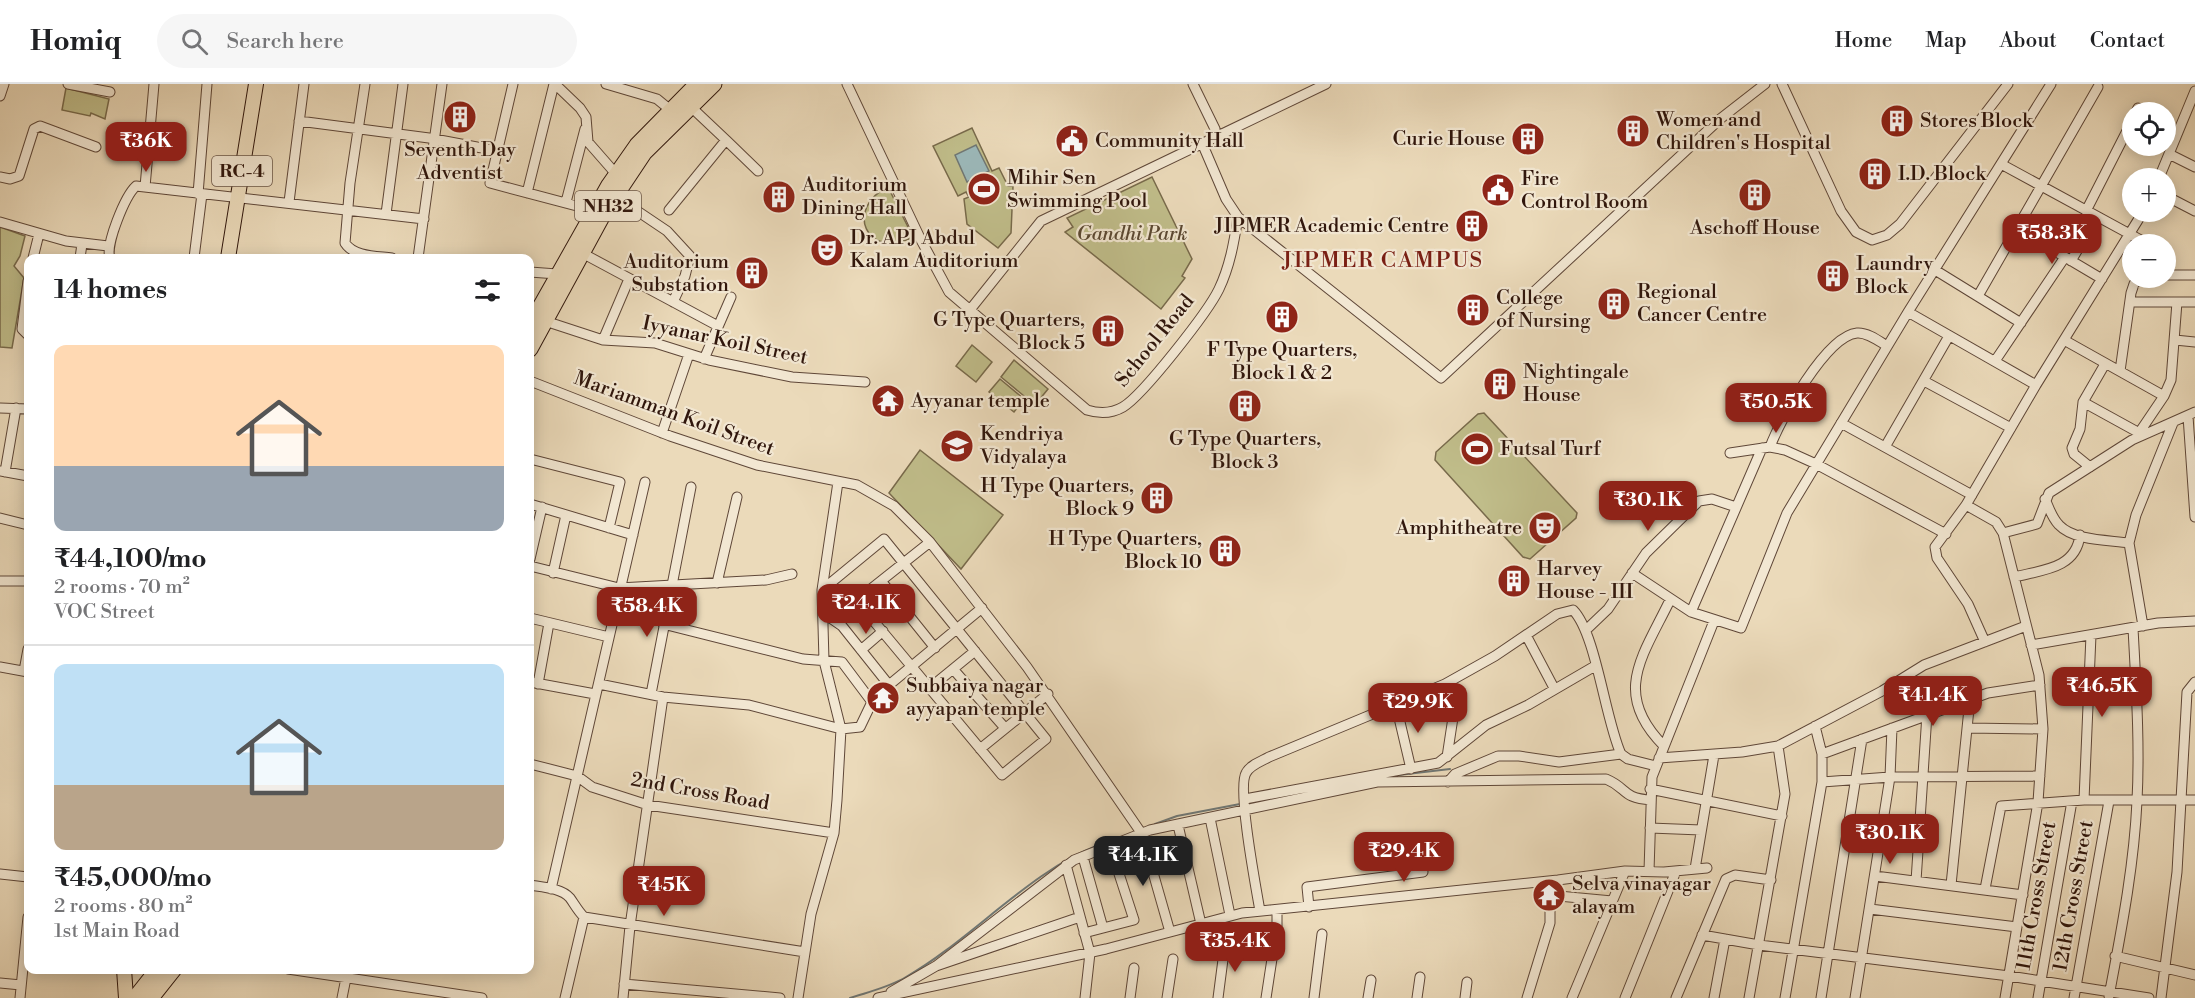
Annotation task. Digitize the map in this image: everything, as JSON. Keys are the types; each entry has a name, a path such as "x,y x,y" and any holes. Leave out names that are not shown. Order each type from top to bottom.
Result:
{"highway":[{"name":"NH32","path":"537,323 615,196 644,153 697,84"},
{"name":"NH32","path":"537,323 557,274 592,210 637,145 674,113 690,106 714,84"},
{"path":"129,995 152,974"},
{"path":"151,998 170,974"}],"main road":[{"name":"RC-4","path":"229,254 256,84"},
{"path":"125,974 129,995"},
{"path":"129,995 131,974"}],"street":[{"path":"0,96 4,84"},
{"path":"68,84 111,92"},
{"path":"145,187 154,84"},
{"path":"194,254 207,84"},
{"path":"289,202 304,84"},
{"path":"365,84 345,243 349,250 370,254"},
{"path":"386,214 403,84"},
{"path":"419,254 442,84"},
{"path":"513,84 490,183 592,210"},
{"path":"527,193 555,84 564,87 580,108 585,117 588,142 616,174"},
{"path":"606,84 657,99 674,113"},
{"name":"School Road","path":"847,84 945,285 969,311 1087,410 1108,413 1133,399 1215,296 1231,256 1238,217"},
{"path":"1193,84 1217,133"},
{"path":"969,311 1041,221 1202,143 1217,133 1326,84"},
{"path":"1202,143 1226,199 1238,217 1441,378 1720,119 1765,84"},
{"path":"1782,84 1849,225 1862,237 1872,240 1887,235 1900,224 2008,84"},
{"path":"1632,573 1691,612 1741,628 1787,513 1887,346 2051,84"},
{"path":"1978,296 2098,87"},
{"path":"2176,141 2191,112 2195,91"},
{"path":"690,106 758,171"},
{"path":"298,121 396,133 498,151"},
{"path":"0,177 10,179 19,176 34,129 40,126 96,147"},
{"path":"566,202 585,127"},
{"path":"669,210 726,140"},
{"path":"2086,212 2122,141"},
{"path":"2173,156 2195,167"},
{"path":"2001,164 2128,234"},
{"path":"109,254 108,246 133,189 145,187 424,219"},
{"path":"615,196 667,231 690,255 685,276 673,302"},
{"path":"2176,201 2195,211"},
{"path":"1995,362 2097,218"},
{"path":"0,222 82,244 108,246"},
{"path":"2016,228 2102,279"},
{"path":"34,254 39,234"},
{"path":"81,254 82,244"},
{"path":"1985,642 1968,604 1935,553 1937,543 1966,505 2036,385 2122,248"},
{"path":"582,253 718,326"},
{"path":"1935,270 2021,323"},
{"path":"534,272 557,274"},
{"path":"2176,275 2195,275"},
{"path":"603,340 629,279"},
{"path":"2120,371 2133,288"},
{"path":"704,359 731,297"},
{"path":"2130,302 2195,302"},
{"path":"2141,434 2164,396 2170,380 2177,302"},
{"path":"1908,312 2036,385"},
{"path":"24,313 22,329 24,331"},
{"name":"Iyyanar Koil Street","path":"537,323 603,340 639,340 704,359 792,377 865,382"},
{"path":"1691,612 1736,507 1766,448 1807,379 1839,342 1848,336 1861,334 1887,346"},
{"path":"1885,447 1949,336"},
{"path":"2064,340 2164,396"},
{"path":"2175,340 2195,342"},
{"path":"662,433 688,354"},
{"path":"2090,467 2074,454 2072,448 2080,429 2083,402 2105,363"},
{"path":"1924,381 2011,428"},
{"name":"Mariamman Koil Street","path":"534,383 662,433 757,465 857,485 894,506 930,542 1048,694 1142,834 1170,933"},
{"path":"2083,402 2141,434"},
{"path":"0,408 24,409"},
{"path":"16,408 3,472 24,475"},
{"path":"2002,533 2037,524 2049,493 2141,434 2192,414 2195,517"},
{"path":"1840,423 1972,495"},
{"path":"2109,995 2131,870 2137,801 2138,627 2129,543 2136,515 2173,423"},
{"path":"1730,453 1766,448 1785,450 1816,464 1946,534"},
{"path":"534,460 620,482 609,528"},
{"path":"551,890 645,482"},
{"path":"798,998 812,914 834,833 841,729 824,661 822,590 838,482"},
{"path":"651,694 670,586 691,487"},
{"path":"717,583 736,497"},
{"path":"1586,630 1604,615 1646,553 1699,501 1712,499 1736,507"},
{"path":"2045,499 2058,525 2080,535 2129,543"},
{"path":"534,505 633,535"},
{"path":"1966,505 1996,522 2002,533 2040,685 2043,729 2038,802 2005,998"},
{"path":"534,542 542,507"},
{"path":"553,573 566,515"},
{"path":"0,518 24,524"},
{"path":"2014,576 2060,566 2071,559 2076,551 2080,535"},
{"path":"822,590 884,539 1046,739 1002,775 913,665 857,601"},
{"path":"834,619 930,542"},
{"path":"534,567 619,588 766,580 792,574"},
{"path":"0,581 24,581"},
{"path":"882,582 935,648"},
{"path":"1664,746 1642,719 1635,697 1634,682 1638,666 1670,600"},
{"path":"599,684 663,698 749,705 841,729 860,727 872,702 889,685 982,608"},
{"path":"1260,911 1245,811 1246,771 1255,765 1445,684 1527,636 1557,614 1573,610 1586,630 1621,754 1628,759 1658,762 1778,746 1882,691 1924,664 2026,626"},
{"path":"822,615 834,619 889,685"},
{"path":"534,619 609,637"},
{"path":"1649,872 1650,789 1664,746 1714,621"},
{"path":"2031,645 2138,627 2195,621"},
{"path":"549,623 534,683 595,694"},
{"path":"663,624 780,654 842,662 872,702"},
{"path":"861,650 883,631"},
{"path":"2084,800 2091,635"},
{"path":"1527,636 1554,688"},
{"path":"931,687 975,651"},
{"path":"1245,799 1428,767 1447,757 1486,725 1528,705 1595,666"},
{"path":"0,667 24,672"},
{"path":"953,669 1005,728"},
{"path":"2161,998 2177,872 2187,692 2195,682"},
{"path":"1445,684 1454,711 1447,757"},
{"path":"1822,754 1988,693 2040,685"},
{"path":"980,749 1048,694"},
{"path":"623,998 630,926 663,698"},
{"path":"1950,885 1970,699"},
{"path":"1396,705 1411,770"},
{"path":"1916,881 1925,777 1927,714"},
{"path":"1785,998 1822,782 1822,754 1815,726"},
{"path":"1855,998 1890,777 1892,728"},
{"path":"1968,728 2043,729"},
{"path":"1821,998 1862,739"},
{"path":"1749,998 1782,816 1784,778 1778,746"},
{"path":"1448,782 1455,774 1498,756 1519,756 1559,762 1621,754"},
{"path":"1695,869 1714,754"},
{"name":"2nd Cross Road","path":"534,765 577,776 592,787 648,805 834,833"},
{"path":"1822,782 1890,777 2040,776"},
{"path":"881,997 936,966 1066,866 1142,834 1377,782 1606,779 1614,782 1627,796 1651,800"},
{"path":"1650,789 1782,816"},
{"path":"1985,889 2001,806 2084,800 2195,800"},
{"name":"11th Cross Street","path":"2038,998 2072,801"},
{"name":"12th Cross Street","path":"2074,998 2109,801"},
{"path":"1210,818 1230,915"},
{"path":"1178,825 1201,924"},
{"path":"1650,828 1701,830"},
{"path":"1084,933 1134,920 1110,846"},
{"path":"1083,857 1103,928"},
{"path":"1066,866 1090,953 1085,998"},
{"path":"881,997 1090,953 1230,915 1543,882 1625,871 1649,872 1707,868"},
{"path":"1572,998 1625,871"},
{"path":"1625,998 1676,871"},
{"path":"1309,907 1307,886 1423,872"},
{"path":"0,874 24,877"},
{"path":"1676,998 1726,879 1735,875 1771,880"},
{"path":"1875,876 2023,895"},
{"path":"1527,998 1550,923 1548,895 1543,882"},
{"path":"534,886 569,897 576,910 584,917 805,952"},
{"path":"1548,895 1612,901"},
{"path":"1870,909 2017,927"},
{"path":"1266,998 1278,926 1277,910"},
{"path":"565,998 584,917"},
{"path":"936,966 1080,917"},
{"path":"1314,998 1322,934"},
{"path":"1702,935 1793,950 2009,976 2109,995 2149,998"},
{"path":"1714,998 1725,939"},
{"path":"1218,998 1226,944"},
{"path":"2115,956 2195,975"},
{"path":"20,998 24,958"},
{"path":"1167,998 1173,959"},
{"path":"1130,998 1134,968"},
{"path":"320,974 482,998"},
{"path":"1417,998 1420,977"},
{"path":"342,998 346,978"},
{"path":"1368,998 1371,980"},
{"path":"1465,998 1467,982"},
{"path":"0,983 21,985"},
{"path":"624,984 780,998"}],"green space":[{"path":"66,88 109,99 105,119 91,113 90,116 62,110"},
{"name":"Mihir Sen Swimming Pool","path":"972,128 992,171 999,168 1008,186 1013,186 1011,233 998,248 967,224 964,199 969,197 966,192 958,196 933,146"},
{"name":"Gandhi Park","path":"1152,177 1192,259 1182,276 1185,278 1161,309 1065,232 1073,227 1067,218"},
{"path":"888,187 913,237 897,243 883,242 873,237 866,229 864,218 867,207 875,196"},
{"path":"0,227 25,236 20,256 14,266 24,278 12,348 0,347"},
{"path":"972,345 992,362 976,382 956,366"},
{"path":"1014,360 1048,389 1035,405 1001,377"},
{"path":"1000,379 1024,399 1014,412 989,392"},
{"path":"1484,413 1577,513 1576,518 1530,559 1523,557 1435,460 1436,452 1478,414"},
{"path":"920,450 1003,515 961,569 889,493"}],"water":[{"path":"976,145 989,171 967,182 955,155"}],"waterway":[{"path":"1390,776 1450,769"},
{"path":"1155,824 1177,816 1240,804"},
{"path":"850,998 900,981 930,962 1049,871 1099,845"}],"place":[{"name":"Seventh Day Adventist","path":"460,117"},
{"name":"Stores Block","path":"1897,121"},
{"name":"Women and Children's Hospital","path":"1633,131"},
{"name":"Curie House","path":"1528,139"},
{"name":"Community Hall","path":"1072,141"},
{"name":"I.D. Block","path":"1875,174"},
{"name":"Mihir Sen Swimming Pool","path":"984,189"},
{"name":"Fire Control Room","path":"1498,190"},
{"name":"Aschoff House","path":"1755,195"},
{"name":"Auditorium Dining Hall","path":"779,197"},
{"name":"JIPMER Academic Centre","path":"1472,226"},
{"name":"Dr. APJ Abdul Kalam Auditorium","path":"827,250"},
{"name":"Auditorium Substation","path":"752,273"},
{"name":"Laundry Block","path":"1833,276"},
{"name":"Regional Cancer Centre","path":"1614,304"},
{"name":"College of Nursing","path":"1473,310"},
{"name":"F Type Quarters, Block 1 & 2","path":"1282,317"},
{"name":"G Type Quarters, Block 5","path":"1108,331"},
{"name":"Nightingale House","path":"1500,384"},
{"name":"Ayyanar temple","path":"888,401"},
{"name":"G Type Quarters, Block 3","path":"1245,406"},
{"name":"Kendriya Vidyalaya","path":"957,446"},
{"name":"Futsal Turf","path":"1477,449"},
{"name":"H Type Quarters, Block 9","path":"1157,498"},
{"name":"Amphitheatre","path":"1545,528"},
{"name":"H Type Quarters, Block 10","path":"1225,551"},
{"name":"Harvey House - III","path":"1514,581"},
{"name":"Subbaiya nagar ayyapan temple","path":"883,698"},
{"name":"Selva vinayagar alayam","path":"1549,895"}],"district":[{"name":"JIPMER CAMPUS","path":"1383,260"}]}
